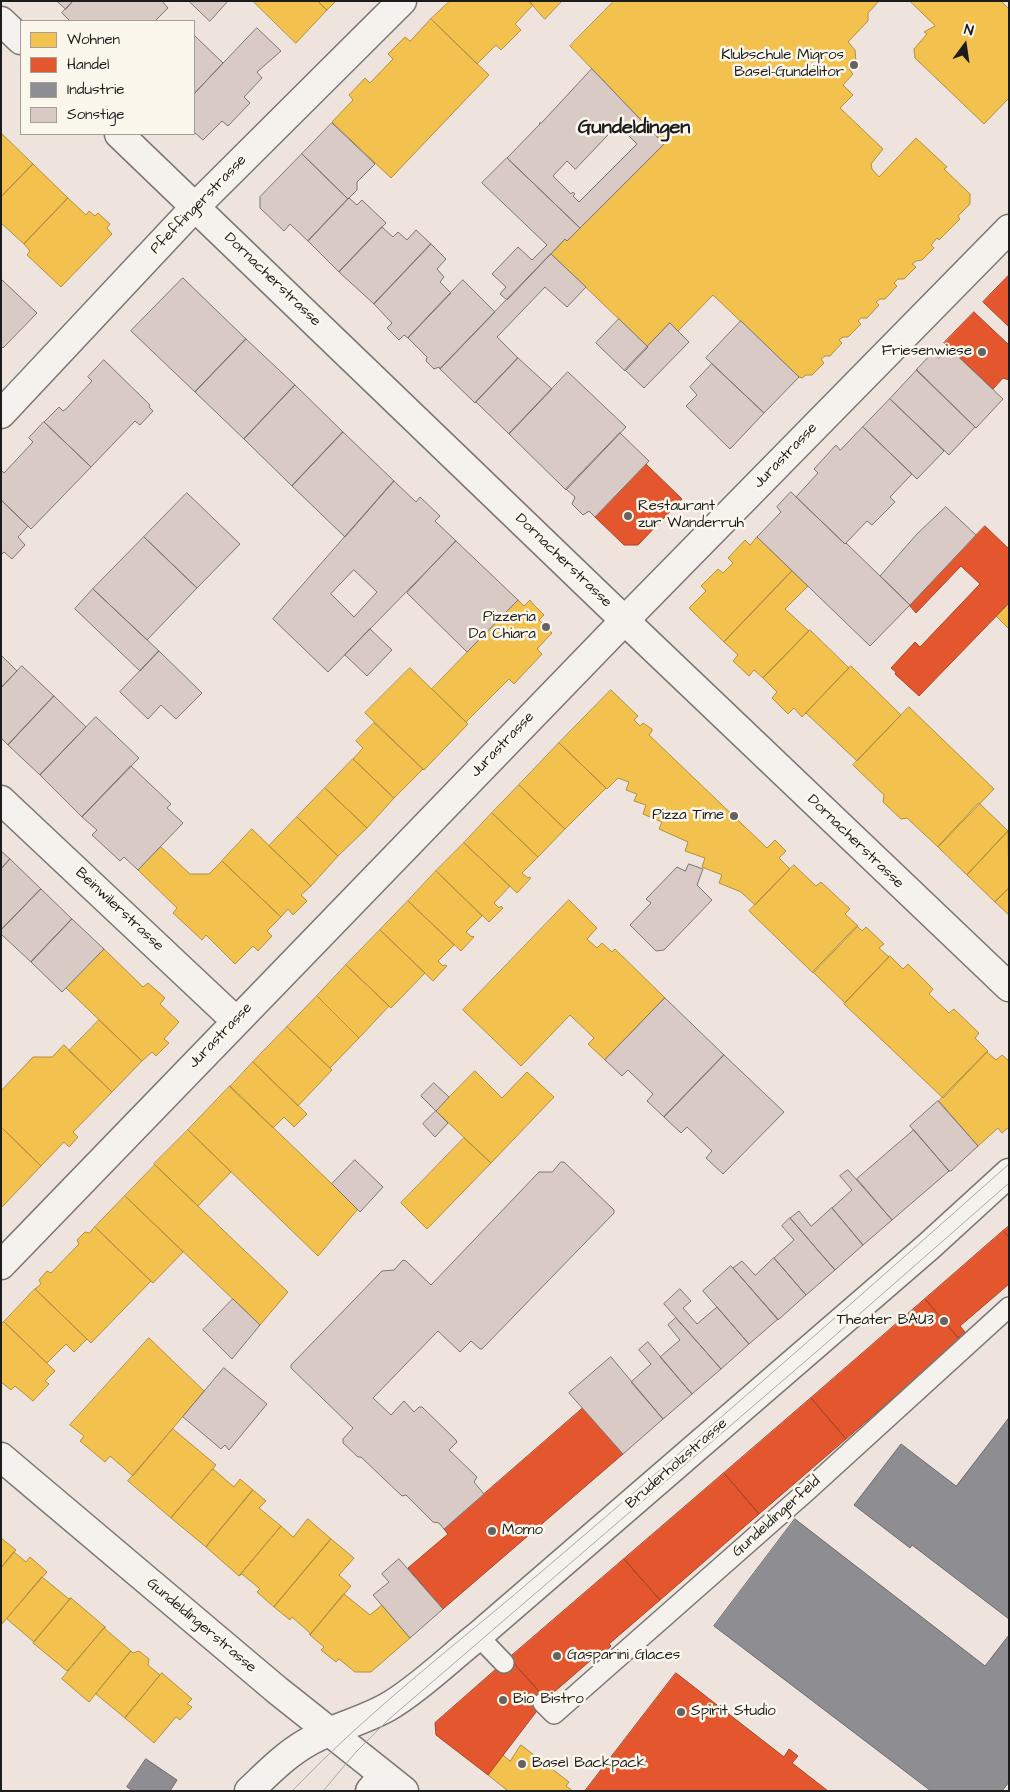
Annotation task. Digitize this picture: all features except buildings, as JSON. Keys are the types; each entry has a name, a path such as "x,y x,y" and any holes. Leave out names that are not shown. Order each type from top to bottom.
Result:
{"street":[{"name":"Pfeffingerstrasse","path":"1,414 195,207 402,1"},
{"path":"1,21 20,39"},
{"name":"Dornacherstrasse","path":"120,135 1009,987"},
{"name":"Jurastrasse","path":"1,1265 625,620 1009,229"},
{"name":"Beinwilerstrasse","path":"1,800 236,1021"},
{"name":"Bruderholzstrasse","path":"250,1791 290,1753 330,1732 400,1700 478,1636 921,1253 1009,1173"},
{"name":"Gundeldingerstrasse","path":"1,1457 269,1683 330,1732 385,1785"}],"lane":[{"name":"Gundeldingerfeld","path":"543,1703 554,1714 807,1491 1009,1307"},
{"path":"478,1636 504,1663"}],"tram line":[{"path":"292,1791 353,1732 416,1676 515,1595 1009,1164"},
{"path":"323,1791 356,1752 388,1720 823,1346 1009,1183"}],"place":[{"name":"Klubschule Migros Basel-Gundelitor","path":"854,65"},
{"name":"Friesenwiese","path":"982,352"},
{"name":"Restaurant zur Wanderruh","path":"628,516"},
{"name":"Pizzeria Da Chiara","path":"546,627"},
{"name":"Pizza Time","path":"734,816"},
{"name":"Theater BAU3","path":"944,1321"},
{"name":"Momo","path":"492,1531"},
{"name":"Gasparini Glaces","path":"557,1656"},
{"name":"Bio Bistro","path":"503,1700"},
{"name":"Spirit Studio","path":"681,1712"},
{"name":"Basel Backpack","path":"522,1764"}],"district":[{"name":"Gundeldingen","path":"634,129"}]}
